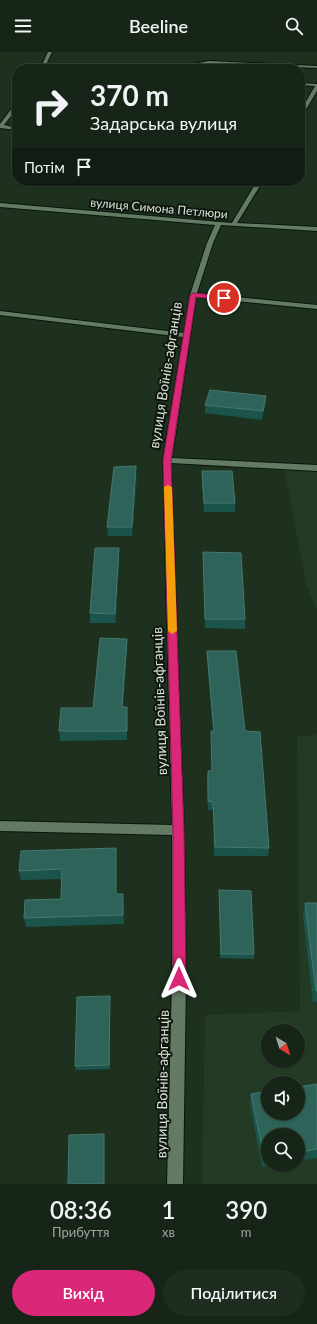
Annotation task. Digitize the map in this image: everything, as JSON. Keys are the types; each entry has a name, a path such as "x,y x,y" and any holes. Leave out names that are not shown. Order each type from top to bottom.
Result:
{"street":[{"path":"44,64 50,52"},
{"path":"194,64 209,62 252,64"},
{"path":"305,66 317,67"},
{"path":"305,85 317,86 305,107"},
{"path":"0,127 12,111"},
{"path":"0,127 12,128"},
{"path":"234,225 235,220 257,186"},
{"name":"вулиця Симона Петлюри","path":"0,205 219,224 317,228"},
{"name":"вулиця Воїнів-афганців","path":"176,1184 179,979 178,830 167,460 193,295 210,244 219,224"},
{"path":"193,295 317,307"},
{"path":"0,313 186,335"},
{"path":"167,460 317,468"},
{"path":"0,826 178,830"}],"shaded area":[{"path":"284,467 317,468 317,610 306,584"},
{"path":"317,735 317,1184 202,1184 205,1015 300,1011 297,736"}],"building":[{"path":"210,390 266,396 263,411 205,405"},
{"path":"136,466 132,527 107,527 114,467"},
{"path":"202,471 232,471 235,503 204,503"},
{"path":"95,548 119,548 115,614 90,613"},
{"path":"203,552 241,553 245,619 205,619"},
{"path":"100,638 127,639 122,707 127,707 127,731 59,731 61,708 93,708"},
{"path":"207,651 236,651 245,731 260,732 269,848 215,847 213,802 208,801 208,771 212,771 211,731 214,731"},
{"path":"116,848 116,894 123,894 123,915 24,918 25,900 61,899 62,869 19,871 21,851"},
{"path":"219,890 251,891 254,954 221,954"},
{"path":"305,903 317,903 317,991 316,991"},
{"path":"110,996 109,1065 75,1066 77,997"},
{"path":"317,1084 317,1149 305,1151 305,1128 261,1128 261,1142 251,1094 261,1092 261,1120 305,1120 305,1086"},
{"path":"104,1134 104,1184 68,1184 69,1135"}],"slow traffic":[{"path":"168,487 172,631"}],"route":[{"path":"179,979 178,830 167,460 193,295 224,298"}]}
